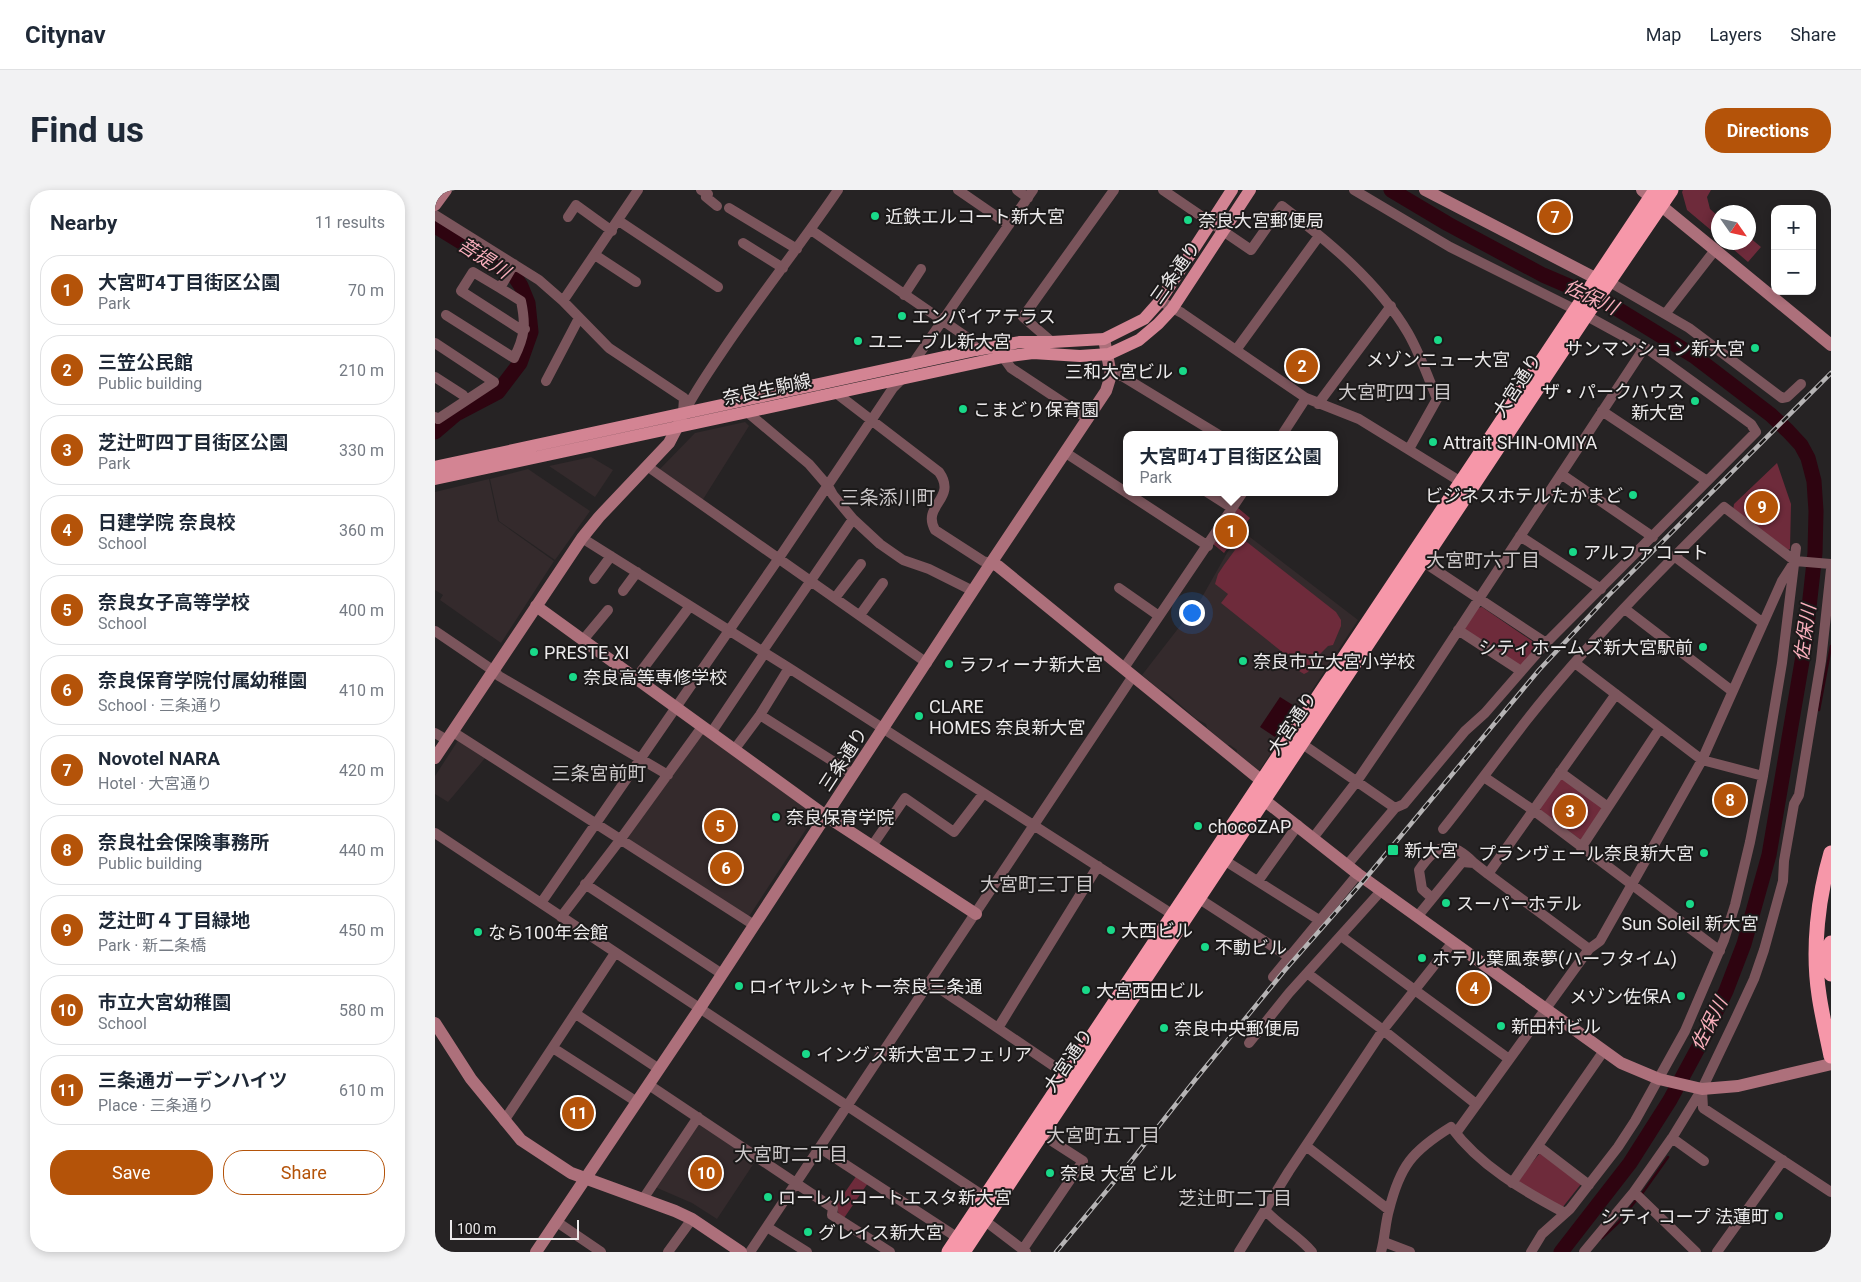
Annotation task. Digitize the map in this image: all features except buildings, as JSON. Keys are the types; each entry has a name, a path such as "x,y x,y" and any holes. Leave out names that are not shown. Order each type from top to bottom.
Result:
{"highway":[{"name":"大宮通り","path":"949,1252 961,1245 984,1220 990,1200 1041,1134 1178,918 1261,781 1466,486 1601,282 1653,195 1671,190"},
{"name":"大宮通り","path":"961,1245 1067,1075 1178,918 1198,898 1224,860 1422,561 1466,486"},
{"path":"1831,853 1821,894 1816,942 1819,994 1831,1056"},
{"path":"1831,944 1831,974"}],"main road":[{"name":"三条通り","path":"1104,339 1144,319 1160,300 1232,190"},
{"name":"三条通り","path":"1109,354 1139,340 1172,309 1251,190"},
{"name":"奈良生駒線","path":"435,467 976,350 1019,342 1104,339"},
{"name":"奈良生駒線","path":"435,479 1003,357 1033,353 1080,356 1109,354"}],"street":[{"path":"435,205 446,190"},
{"path":"563,301 639,190"},
{"path":"701,190 708,194 706,197 717,206"},
{"path":"958,190 1009,225"},
{"path":"541,903 779,558 893,388 912,364 1031,194 1017,190"},
{"path":"1052,342 1023,317 1114,190"},
{"path":"1163,190 1251,250 1282,206 1353,265 1391,306 1425,368 1437,400 1409,450"},
{"path":"1347,865 1395,808 1404,804 1465,731 1485,713 1546,643 1756,432 1751,424 1678,370 1644,348 1582,311 1451,247 1354,190"},
{"path":"1425,190 1601,282 1666,313 1782,398 1787,397 1801,384"},
{"path":"435,758 582,538 599,517 669,443 695,392 736,331 811,230 834,191"},
{"path":"1653,195 1711,246"},
{"path":"568,217 576,206 612,231"},
{"path":"729,208 797,249"},
{"path":"435,216 511,269 539,280 563,301 609,348 684,398 683,413"},
{"path":"619,221 718,287"},
{"path":"811,230 971,340 976,350"},
{"path":"1236,350 1319,236"},
{"path":"743,243 783,268"},
{"path":"1666,313 1715,250 1831,346"},
{"path":"595,255 636,282"},
{"path":"500,288 511,269"},
{"path":"904,295 921,269"},
{"path":"446,315 514,358 523,341 525,329 521,301 473,272 461,291 520,329 525,329"},
{"path":"1160,300 1307,398 1318,404 1359,418 1466,486"},
{"path":"1318,404 1391,306"},
{"path":"546,381 579,318"},
{"name":"三条通り","path":"536,1252 649,1085 991,563 1106,392 1111,375 1109,354 1104,339"},
{"path":"435,343 494,382 438,419 435,417"},
{"path":"1313,838 1357,781 1644,348"},
{"path":"1003,357 1011,368 1088,419"},
{"path":"1111,375 1122,376 1212,431"},
{"path":"435,377 463,395 466,400"},
{"path":"836,392 939,472 945,480 943,494 932,514 931,522 935,530 983,561 998,566 1129,672 1261,781 1264,800 1358,874 1603,1052 1621,1063 1661,1080 1699,1088 1738,1086 1831,1064"},
{"path":"1285,431 1307,398"},
{"path":"1603,411 1707,481"},
{"path":"747,412 809,464 853,520 880,544 903,560 929,569 973,591"},
{"path":"643,434 655,437 658,444 658,454"},
{"path":"1066,453 1123,491"},
{"path":"647,466 927,663"},
{"path":"1561,474 1653,537"},
{"path":"1131,496 1207,546"},
{"path":"1214,496 1233,508"},
{"path":"750,1252 1034,826 1129,672 1159,616 1240,496"},
{"path":"1443,829 1526,721 1575,662 1674,556 1724,507 1796,561 1830,566 1821,661 1799,795 1794,804 1783,881 1754,979 1673,1138 1634,1192 1584,1252"},
{"path":"561,917 621,840 668,775 707,730 763,653 810,580 853,520"},
{"path":"1520,536 1601,588"},
{"path":"582,538 789,668 1178,918"},
{"path":"1531,1252 1542,1234 1570,1209 1589,1185 1635,1121 1661,1080 1685,1031 1719,951 1735,905 1763,776 1782,663 1796,561 1796,548"},
{"path":"594,579 611,556"},
{"path":"1674,556 1763,623"},
{"path":"1422,561 1546,643"},
{"path":"1455,1133 1589,949 1600,942 1702,760 1782,581 1796,561"},
{"path":"835,598 861,564"},
{"path":"623,591 637,572"},
{"path":"860,615 883,583"},
{"path":"1119,588 1159,616"},
{"path":"537,606 826,816 976,914"},
{"path":"636,678 690,606"},
{"path":"1625,609 1732,691"},
{"path":"583,640 608,610"},
{"path":"1458,630 1521,671"},
{"path":"435,631 499,676 668,775"},
{"path":"1575,662 1702,760 1763,776"},
{"path":"734,750 760,715 789,668"},
{"path":"1488,874 1616,694"},
{"path":"760,715 853,774"},
{"path":"1581,848 1660,728"},
{"path":"435,733 450,736 596,824 754,925"},
{"path":"1301,743 1395,808"},
{"path":"1560,772 1608,807"},
{"path":"1484,777 1533,810 1719,951"},
{"path":"872,846 905,798 954,832 983,794"},
{"path":"1258,881 1298,826"},
{"path":"435,833 990,1200"},
{"path":"1432,898 1422,889 1419,870 1428,856 1437,849 1448,846 1467,855 1488,874 1589,949"},
{"path":"1224,860 1319,920"},
{"path":"1417,917 1462,862 1474,863"},
{"path":"998,1028 1098,866"},
{"path":"1273,977 1358,874"},
{"path":"585,884 722,974"},
{"path":"1249,1043 1307,973 1381,891"},
{"path":"1198,898 1289,957"},
{"path":"1341,936 1509,1059"},
{"path":"1239,1252 1383,1030 1452,943"},
{"path":"504,1121 615,953"},
{"path":"1307,973 1477,1104"},
{"path":"930,982 1067,1075"},
{"path":"576,1014 659,1069"},
{"path":"435,1023 471,1079 521,1140 571,1173 692,1219 741,1252"},
{"path":"553,1048 637,1102"},
{"path":"1512,1183 1603,1052"},
{"path":"649,1085 797,1183 833,1208 832,1215 890,1252"},
{"path":"1699,1088 1703,1108 1831,1192"},
{"path":"643,1199 698,1117"},
{"path":"1410,1252 1382,1247 1396,1185 1406,1164 1429,1142 1451,1127 1475,1156 1512,1183 1565,1213"},
{"path":"984,1220 1025,1250 1083,1162 1041,1134"},
{"path":"1673,1138 1704,1161"},
{"path":"1306,1146 1389,1210"},
{"path":"1538,1146 1589,1185"},
{"path":"820,1148 961,1245"},
{"path":"1717,1252 1783,1160"},
{"path":"1634,1192 1697,1252"},
{"path":"1265,1210 1274,1221 1296,1237 1312,1252"},
{"path":"668,1252 692,1219"},
{"path":"557,1222 601,1252"},
{"path":"767,1227 807,1252"}],"shaded area":[{"path":"1683,190 1711,190 1707,197 1711,210 1711,230 1687,210"},
{"path":"1756,243 1761,247 1748,262 1734,250 1756,250"},
{"path":"745,422 749,426 702,501 658,471 695,433"},
{"path":"591,457 613,470 595,497 549,466"},
{"path":"1777,463 1791,504 1790,549 1788,550 1733,510 1734,504"},
{"path":"528,469 590,511 555,560 499,521 490,479"},
{"path":"489,479 498,521 554,561 501,643 440,600 443,595 435,590 435,492"},
{"path":"1238,508 1250,518 1224,553 1213,544"},
{"name":"奈良市立大宮小学校","path":"1242,531 1358,620 1259,771 1237,753 1237,750 1227,745 1207,728 1206,724 1195,718 1168,694 1142,675 1201,599"},
{"path":"1243,539 1336,612 1341,620 1341,626 1333,645 1328,646 1319,655 1308,672 1304,674 1299,671 1301,667 1221,603 1228,594 1215,584 1218,574"},
{"path":"1482,607 1535,643 1537,648 1521,666 1466,632 1464,627 1477,608"},
{"path":"1280,697 1296,707 1275,737 1260,727"},
{"path":"702,732 816,814 748,918 624,838 667,780 670,780"},
{"path":"459,739 486,757 448,802 435,794 435,776"},
{"path":"1561,777 1604,808 1581,840 1538,808"},
{"path":"700,1123 756,1160 717,1219 692,1203 655,1187"},
{"path":"1540,1153 1581,1184 1562,1208 1516,1182"},
{"path":"857,1175 868,1183 844,1218 839,1215 836,1205"}],"waterway":[{"name":"佐保川","path":"1391,190 1448,224 1543,275 1606,302 1694,356 1771,415 1788,431 1801,445 1808,458 1814,481 1816,511 1815,553 1805,644 1769,855 1744,944 1726,991 1670,1100 1630,1163 1561,1252"},
{"name":"佐保川","path":"1401,196 1405,190"},
{"name":"菩提川","path":"435,226 515,277 528,303 531,332 520,363 498,392 456,414 435,432"},
{"path":"1819,710 1831,646"},
{"path":"1641,1195 1668,1157"},
{"path":"1602,1238 1619,1222 1637,1199"}],"railway":[{"path":"1056,1252 1285,970 1365,879 1539,670 1609,595 1831,373"}],"place":[{"name":"近鉄エルコート新大宮","path":"875,216"},
{"name":"Novotel NARA","path":"1555,217"},
{"name":"奈良大宮郵便局","path":"1188,220"},
{"name":"エンパイアテラス","path":"902,316"},
{"name":"メゾンニュー大宮","path":"1438,340"},
{"name":"ユニーブル新大宮","path":"858,341"},
{"name":"サンマンション新大宮","path":"1755,348"},
{"name":"三笠公民館","path":"1302,366"},
{"name":"三和大宮ビル","path":"1183,371"},
{"name":"ザ・パークハウス 新大宮","path":"1695,401"},
{"name":"こまどり保育園","path":"963,409"},
{"name":"Attrait SHIN-OMIYA","path":"1433,442"},
{"name":"ビジネスホテルたかまど","path":"1633,495"},
{"name":"芝辻町４丁目緑地","path":"1762,507"},
{"name":"大宮町4丁目街区公園","path":"1231,531"},
{"name":"アルファコート","path":"1573,552"},
{"name":"シティホームズ新大宮駅前","path":"1703,647"},
{"name":"PRESTE Ⅺ","path":"534,652"},
{"name":"奈良市立大宮小学校","path":"1243,661"},
{"name":"ラフィーナ新大宮","path":"949,664"},
{"name":"奈良高等専修学校","path":"573,677"},
{"name":"CLARE HOMES 奈良新大宮","path":"919,716"},
{"name":"奈良社会保険事務所","path":"1730,800"},
{"name":"芝辻町四丁目街区公園","path":"1570,811"},
{"name":"奈良保育学院","path":"776,817"},
{"name":"奈良女子高等学校","path":"720,826"},
{"name":"chocoZAP","path":"1198,826"},
{"name":"新大宮","path":"1393,850"},
{"name":"プランヴェール奈良新大宮","path":"1704,853"},
{"name":"奈良保育学院付属幼稚園","path":"726,868"},
{"name":"スーパーホテル","path":"1446,903"},
{"name":"Sun Soleil 新大宮","path":"1690,904"},
{"name":"大西ビル","path":"1111,930"},
{"name":"なら100年会館","path":"478,932"},
{"name":"不動ビル","path":"1205,947"},
{"name":"ホテル葉風泰夢(ハーフタイム)","path":"1422,958"},
{"name":"ロイヤルシャトー奈良三条通","path":"739,986"},
{"name":"日建学院 奈良校","path":"1474,988"},
{"name":"大宮西田ビル","path":"1086,990"},
{"name":"メゾン佐保A","path":"1681,996"},
{"name":"新田村ビル","path":"1501,1026"},
{"name":"奈良中央郵便局","path":"1164,1028"},
{"name":"イングス新大宮エフェリア","path":"806,1054"},
{"name":"三条通ガーデンハイツ","path":"578,1113"},
{"name":"市立大宮幼稚園","path":"706,1173"},
{"name":"奈良 大宮 ビル","path":"1050,1173"},
{"name":"ローレルコートエスタ新大宮","path":"768,1197"},
{"name":"シティ コープ 法蓮町","path":"1779,1216"},
{"name":"グレイス新大宮","path":"808,1232"}],"district":[{"name":"大宮町四丁目","path":"1395,392"},
{"name":"三条添川町","path":"888,497"},
{"name":"大宮町六丁目","path":"1483,560"},
{"name":"三条宮前町","path":"599,773"},
{"name":"大宮町三丁目","path":"1037,884"},
{"name":"大宮町五丁目","path":"1103,1135"},
{"name":"大宮町二丁目","path":"791,1154"},
{"name":"芝辻町二丁目","path":"1235,1198"}]}
